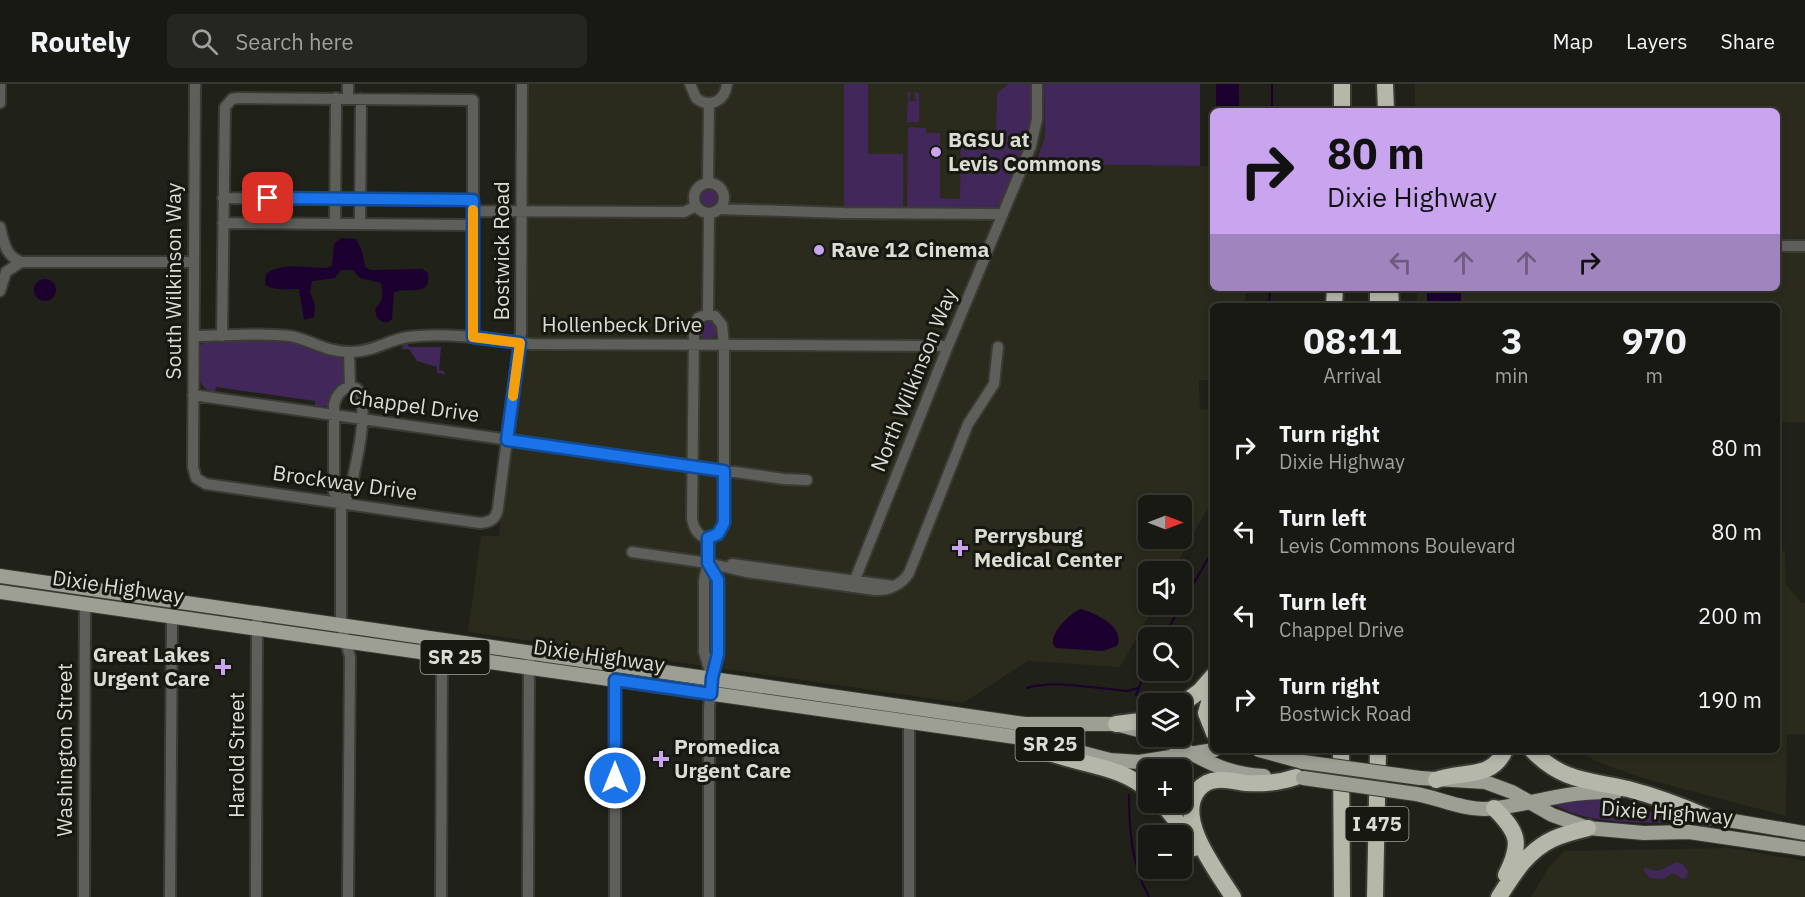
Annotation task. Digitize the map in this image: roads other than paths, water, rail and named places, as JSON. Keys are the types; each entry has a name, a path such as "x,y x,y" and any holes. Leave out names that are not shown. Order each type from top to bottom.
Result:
{"highway":[{"path":"1342,84 1342,108"},
{"path":"1378,84 1378,108"},
{"path":"1385,84 1386,108"},
{"path":"1192,697 1210,680"},
{"path":"1210,698 1206,712 1210,722"},
{"path":"1116,724 1138,721"},
{"path":"1029,739 1047,752 1112,770 1138,783"},
{"name":"I 475","path":"1341,753 1342,897"},
{"path":"1428,779 1488,770 1500,760 1504,753"},
{"path":"1535,753 1541,760 1574,778 1639,792 1707,817"},
{"path":"1377,897 1378,754"},
{"path":"1233,897 1194,829 1190,807 1193,796 1201,786 1219,779 1258,784 1273,783 1301,772"},
{"path":"1494,808 1514,831 1516,847 1513,861 1497,897"},
{"path":"1170,813 1225,897"},
{"path":"1497,897 1520,865 1536,851 1553,839 1588,828"}],"main road":[{"name":"Dixie Highway","path":"0,576 1025,724 1116,724 1138,730"},
{"name":"Dixie Highway","path":"0,592 1029,739 1110,760 1139,762 1210,750"},
{"name":"Dixie Highway","path":"1179,747 1214,766 1250,775 1301,772 1471,780 1485,782 1512,792 1552,815 1588,828 1644,833 1689,832 1805,849"},
{"name":"Dixie Highway","path":"1265,753 1301,772 1416,794 1465,807 1494,808 1601,791 1666,809 1805,832"},
{"path":"1726,838 1751,833 1805,841"}],"street":[{"path":"0,84 0,103"},
{"name":"South Wilkinson Way","path":"195,84 193,467 196,478"},
{"path":"348,84 348,99"},
{"name":"Bostwick Road","path":"491,521 498,508 520,343 522,84"},
{"path":"690,84 696,98 709,104 723,97 727,84"},
{"name":"North Wilkinson Way","path":"854,583 948,346 1031,146 1035,133 1037,84"},
{"path":"222,336 224,112 228,102 238,98 473,100 473,337"},
{"path":"335,224 336,99"},
{"path":"360,224 361,99"},
{"path":"708,182 709,104"},
{"path":"720,209 723,194 718,186 708,182 700,186 696,192 696,206 702,212 708,213 720,209 844,213 1003,214"},
{"path":"223,198 360,199 473,206 521,212 684,212 696,206"},
{"path":"708,213 708,314"},
{"path":"223,223 473,225"},
{"path":"0,227 5,249 9,255 21,262 194,262"},
{"path":"1780,246 1805,246"},
{"path":"0,291 6,272 21,262"},
{"path":"708,314 715,316 722,325 724,345 724,523 718,534 708,538 699,535 693,526 692,466 695,322 708,314"},
{"name":"Hollenbeck Drive","path":"194,336 289,336 323,349 349,352 373,349 407,337 473,337 520,343 948,346"},
{"path":"632,552 708,563 747,572 854,583 880,591 900,583 909,573 968,424 994,384 998,347"},
{"path":"349,352 350,387"},
{"path":"341,502 350,494 363,419 362,396 350,387 337,394 334,492 341,502 341,625 350,657 348,897"},
{"name":"Chappel Drive","path":"193,395 724,471 807,480"},
{"name":"Brockway Drive","path":"196,478 206,484 480,523 491,521"},
{"path":"708,538 708,563 718,580 718,654 712,678 709,708 709,897"},
{"name":"Washington Street","path":"84,897 85,604"},
{"name":"Harold Street","path":"256,897 257,613"},
{"path":"170,897 172,616"},
{"path":"528,897 529,652"},
{"path":"441,897 442,655"},
{"path":"615,680 615,897"},
{"path":"909,722 909,897"}],"waterway":[{"path":"1272,84 1272,108"},
{"path":"1269,303 1270,291"},
{"path":"1192,586 1210,555"},
{"path":"1169,627 1176,615"},
{"path":"1136,695 1142,681"},
{"path":"1027,688 1051,684 1128,691 1138,688"},
{"path":"1129,795 1135,860 1149,897"}],"place":[{"name":"BGSU at Levis Commons","path":"936,152"},
{"name":"Rave 12 Cinema","path":"819,250"},
{"name":"Perrysburg Medical Center","path":"960,548"},
{"name":"Great Lakes Urgent Care","path":"223,667"},
{"name":"Promedica Urgent Care","path":"661,759"}]}
